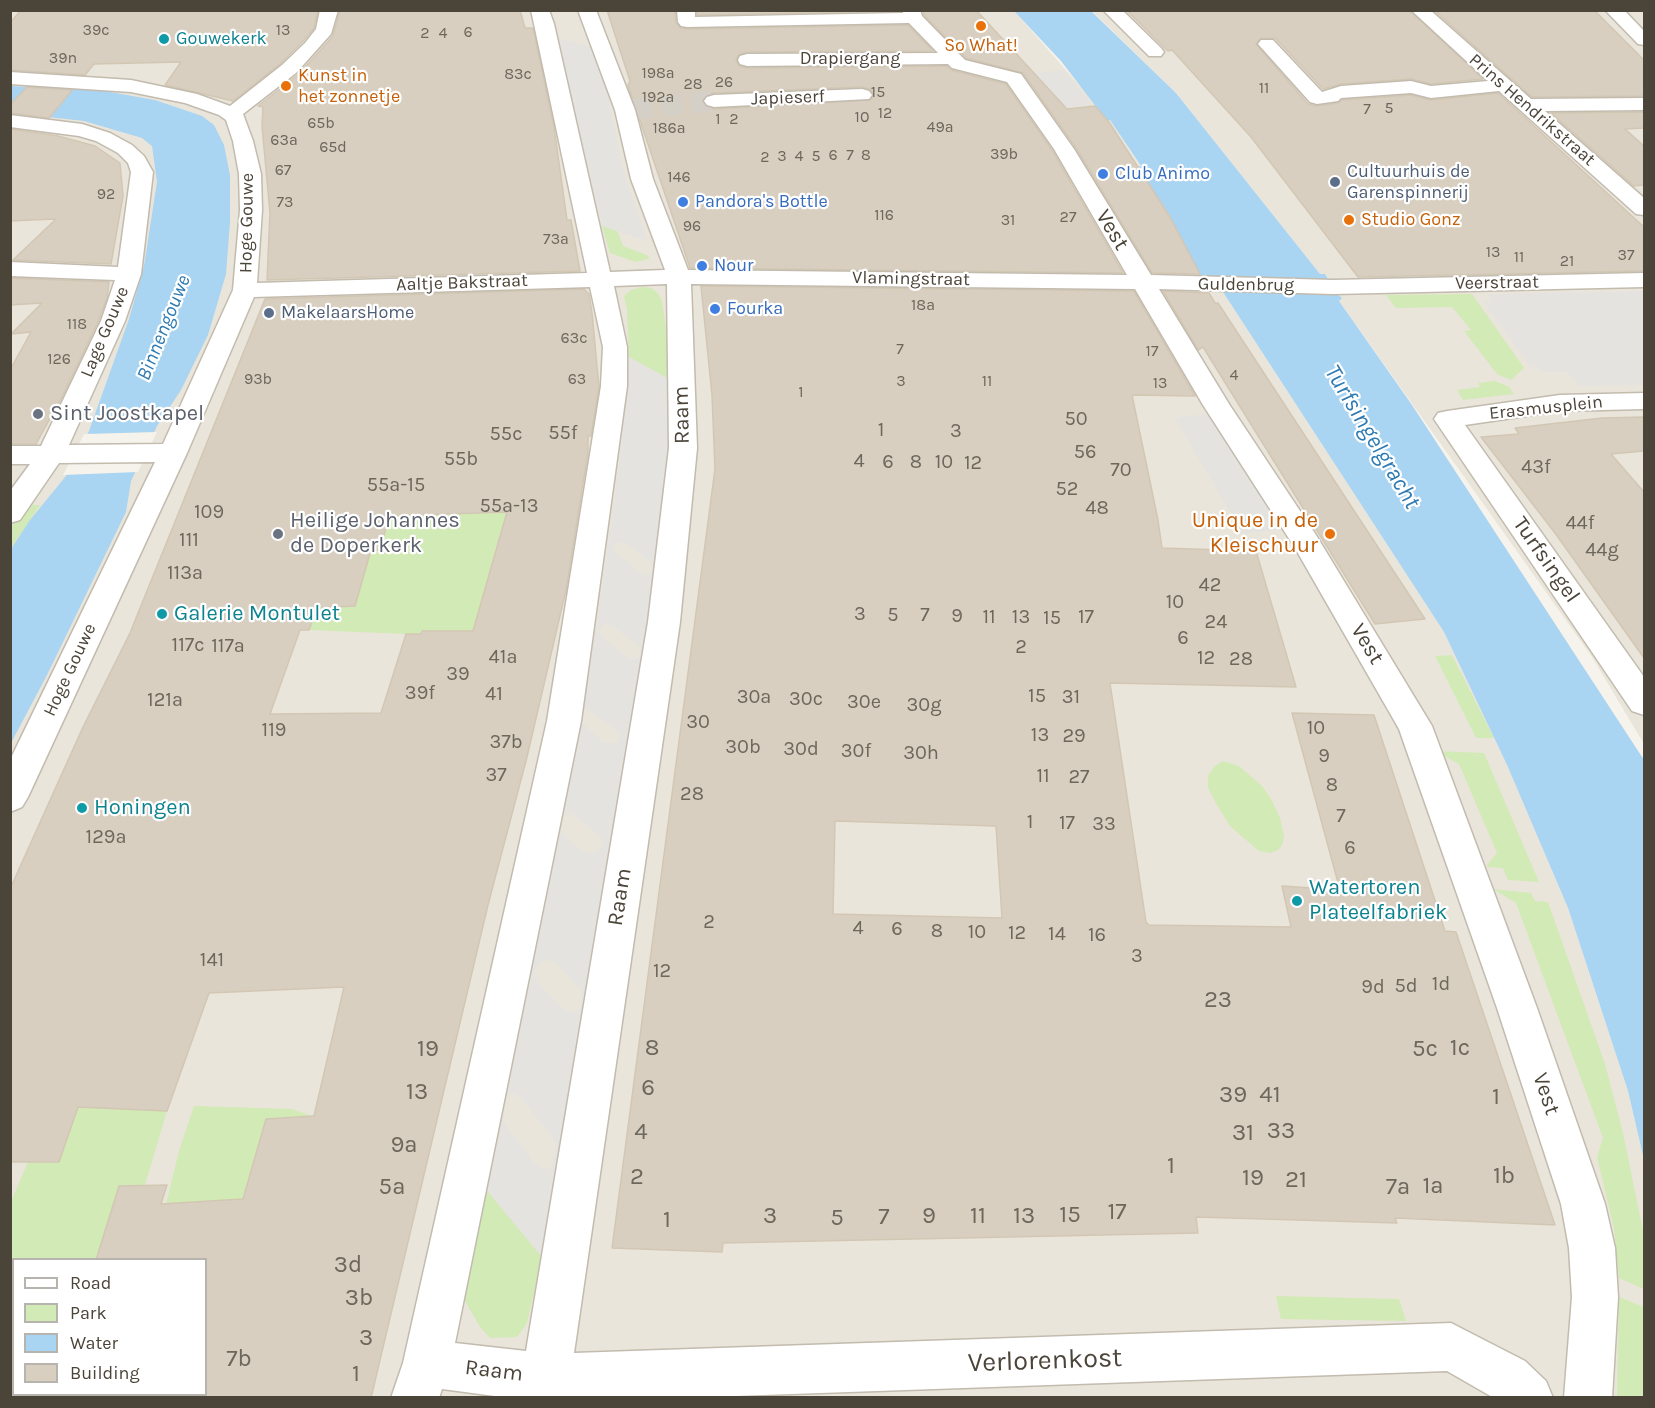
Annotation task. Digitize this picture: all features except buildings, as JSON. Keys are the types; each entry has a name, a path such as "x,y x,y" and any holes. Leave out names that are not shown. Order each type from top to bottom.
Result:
{"street":[{"path":"10,78 60,79 130,86 190,98 231,114 289,69 325,30 329,10"},
{"path":"1112,10 1155,52"},
{"name":"Prins Hendrikstraat","path":"1419,10 1644,209"},
{"path":"1613,10 1644,40"},
{"path":"687,16 913,14"},
{"name":"Vest","path":"913,14 952,58 966,66 1014,78 1064,149 1216,405 1306,542 1415,726 1503,967 1583,1204 1592,1248 1595,1297 1588,1398"},
{"name":"Raam","path":"567,20 629,110 642,179 679,277 684,448 664,622 542,1388 421,1380 564,721 614,386 615,346 601,279 567,20"},
{"path":"1267,45 1324,98 1352,101 1416,97 1431,92 1502,85"},
{"name":"Drapiergang","path":"747,60 952,58"},
{"name":"Japieserf","path":"714,101 862,95"},
{"path":"1527,105 1644,104"},
{"name":"Hoge Gouwe","path":"10,797 160,453 245,290 250,247 249,174 243,141 235,117 231,114"},
{"name":"Lage Gouwe","path":"10,121 82,130 103,137 125,149 137,160 142,172 129,274 62,454 10,513"},
{"path":"10,269 129,274"},
{"name":"Aaltje Bakstraat","path":"245,290 679,277"},
{"name":"Vlamingstraat","path":"679,277 1143,282"},
{"name":"Veerstraat","path":"1341,286 1644,280"},
{"name":"Guldenbrug","path":"1143,282 1341,286"},
{"name":"Erasmusplein","path":"1447,419 1560,404 1644,401"},
{"name":"Turfsingel","path":"1447,419 1644,702"},
{"path":"10,455 160,453"},
{"name":"Verlorenkost","path":"542,1388 1451,1347 1508,1378 1529,1398"}],"shaded area":[{"path":"10,11 1014,11 1110,120 1141,167 1138,167 1168,213 1185,247 1247,278 1253,292 1223,292 1444,632 1507,765 1568,908 1628,1091 1644,1160 1644,1397 11,1397"},
{"path":"1092,11 1644,11 1644,744 1592,657 1320,274 1176,93"},
{"path":"559,38 591,47 608,94 623,170 647,241 602,226"},
{"path":"1063,70 1092,105 1056,109 1029,74"},
{"path":"1644,291 1644,385 1579,386 1568,372 1541,372 1537,367 1531,367 1483,301 1491,301 1488,294"},
{"path":"629,357 674,382 672,488 542,1257 485,1188 575,712 597,624 619,465","holes":["618,542 628,544 651,562 653,572 646,576 642,574 614,552 614,546","604,624 614,627 639,646 640,657 632,659 627,657 598,631","588,709 621,734 618,743 603,742 582,723 583,711","566,814 573,815 598,834 602,841 601,847 596,852 584,853 561,833 562,819","546,960 555,962 581,990 580,1008 574,1013 565,1010 537,982 534,972 537,966","510,1092 522,1098 557,1144 552,1165 548,1170 539,1167 531,1159 503,1122 506,1100"]},
{"path":"1221,412 1297,528 1243,534 1175,418"}],"green space":[{"path":"602,226 617,230 623,246 649,256 648,259 636,262 610,253"},
{"path":"651,288 658,293 662,301 674,382 629,357 627,309 624,296 631,290"},
{"path":"1472,294 1524,368 1511,380 1497,374 1464,331 1471,330 1452,307 1396,308 1386,295"},
{"path":"1495,381 1509,387 1514,394 1463,400 1457,390 1480,387 1478,383"},
{"path":"282,499 403,515 528,512 522,533 500,533 491,565 487,582 498,631 422,631 421,634 406,634 309,630 320,598 363,551 380,550 389,518"},
{"path":"27,505 40,505 11,548 11,528"},
{"path":"1452,655 1494,738 1476,738 1435,656"},
{"path":"1435,751 1484,753 1539,882 1508,880 1503,868 1488,867 1487,865 1497,853 1459,764"},
{"path":"1223,761 1239,766 1262,786 1271,799 1280,818 1284,836 1278,850 1270,853 1259,851 1230,826 1217,805 1208,788 1208,776 1215,766"},
{"path":"1493,889 1531,893 1535,901 1548,902 1605,1064 1623,1133 1644,1236 1644,1289 1619,1278 1614,1228 1597,1157 1603,1138 1516,903"},
{"path":"42,1077 100,1108 167,1111 139,1205 114,1204 96,1258 12,1258 12,1303 10,1303 10,1204 28,1162"},
{"path":"194,1106 292,1109 312,1116 266,1119 241,1215 166,1204 179,1151"},
{"path":"485,1188 542,1257 527,1323 517,1337 490,1338 480,1327 464,1299"},
{"path":"1276,1296 1399,1299 1406,1321 1281,1319"},
{"path":"1619,1297 1644,1307 1644,1397 1617,1397"}],"water":[{"name":"Turfsingelgracht","path":"1014,11 1091,11 1176,93 1320,274 1325,274 1328,279 1295,280 1335,292 1342,298 1339,301 1412,405 1644,760 1644,1160 1628,1091 1568,908 1507,765 1444,632 1223,292 1252,291 1200,277 1168,213 1137,167 1141,166 1110,120 1107,121 1061,61"},
{"name":"Binnengouwe","path":"11,86 104,91 155,100 202,116 214,125 224,145 230,175 230,222 226,274 208,335 181,390 157,426 131,481 126,512 47,675 11,743 11,549 30,520 66,476 89,431 129,319 144,266 157,182 152,146 142,138 84,121 11,113"}],"pier":[{"path":"157,432 138,472 63,475 84,434"}],"tunnel":[{"path":"632,109 714,101"}],"place":[{"name":"So What!","path":"981,26"},
{"name":"Gouwekerk","path":"164,39"},
{"name":"Kunst in het zonnetje","path":"286,86"},
{"name":"Club Animo","path":"1103,174"},
{"name":"Cultuurhuis de Garenspinnerij","path":"1335,182"},
{"name":"Pandora's Bottle","path":"683,202"},
{"name":"Studio Gonz","path":"1349,220"},
{"name":"Nour","path":"702,266"},
{"name":"Fourka","path":"715,309"},
{"name":"MakelaarsHome","path":"269,313"},
{"name":"Sint Joostkapel","path":"38,414"},
{"name":"Heilige Johannes de Doperkerk","path":"278,534"},
{"name":"Unique in de Kleischuur","path":"1330,534"},
{"name":"Galerie Montulet","path":"162,614"},
{"name":"Honingen","path":"82,808"},
{"name":"Watertoren Plateelfabriek","path":"1297,901"}]}
